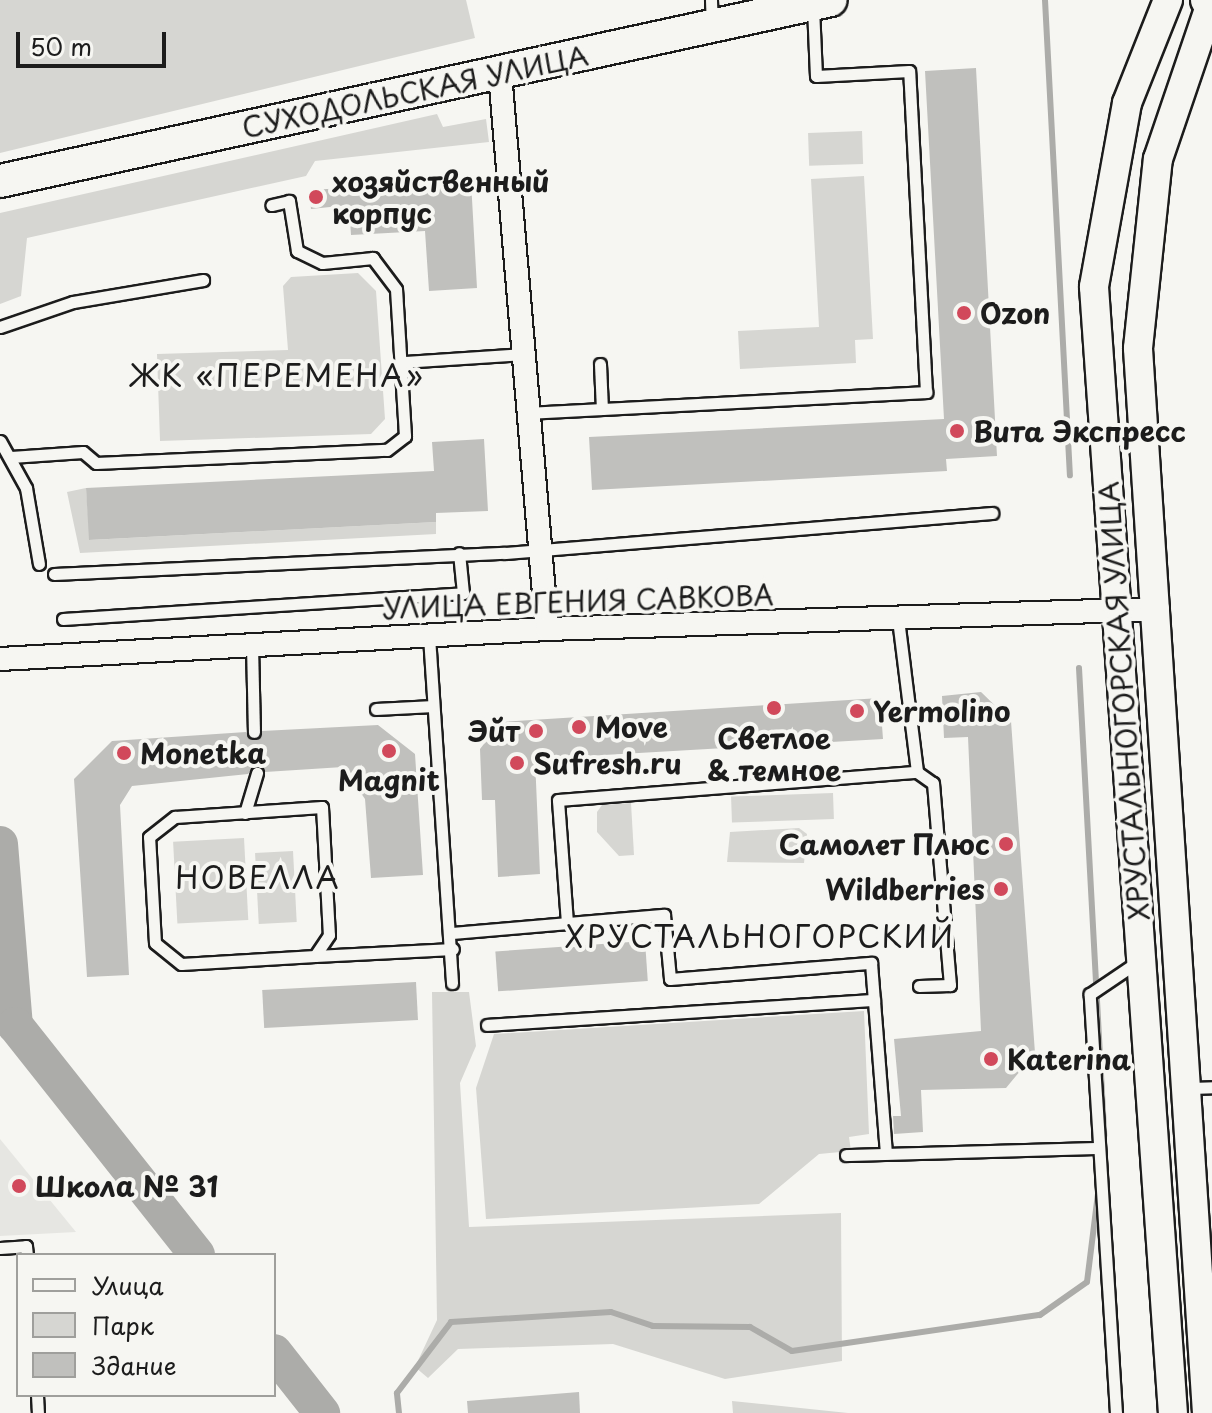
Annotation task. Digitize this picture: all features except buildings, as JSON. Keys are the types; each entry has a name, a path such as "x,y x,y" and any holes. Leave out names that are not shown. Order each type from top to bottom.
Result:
{"main road":[{"name":"СУХОДОЛЬСКАЯ УЛИЦА","path":"0,181 500,74 712,13 822,2"}],"street":[{"name":"ХРУСТАЛЬНОГОРСКАЯ УЛИЦА","path":"1168,0 1127,103 1094,287 1173,1413"},
{"name":"ХРУСТАЛЬНОГОРСКАЯ УЛИЦА","path":"1207,1413 1194,1188 1200,1088 1138,348 1144,249 1165,125 1210,1"},
{"path":"500,74 536,547 547,629"},
{"name":"УЛИЦА ЕВГЕНИЯ САВКОВА","path":"11,658 547,629 1158,609"},
{"path":"1158,1192 1173,1204 1194,1188"},
{"path":"1170,1375 1186,1363 1204,1378"}],"lane":[{"path":"526,413 926,392 909,71 816,76 822,2"},
{"path":"11,457 83,452 96,463 387,450 405,436 403,362 396,289 373,258 322,263 297,251 289,201 271,205"},
{"path":"0,327 73,302 203,280"},
{"path":"403,362 523,354"},
{"path":"600,364 602,409"},
{"path":"0,441 26,488 39,564"},
{"path":"54,574 459,553 992,513"},
{"path":"63,619 463,593 459,553"},
{"path":"898,619 917,772"},
{"path":"429,636 452,933 452,983"},
{"path":"252,645 254,732"},
{"path":"376,709 433,706"},
{"path":"567,923 558,800 917,772 933,783 950,985 919,986"},
{"path":"245,813 257,773"},
{"path":"315,956 329,935 322,807 175,817 149,837 155,943 181,964 453,949"},
{"path":"452,933 664,915 670,979 871,963 886,1153"},
{"path":"1116,1413 1090,994 1143,959"},
{"path":"487,1025 874,1000"},
{"path":"846,1155 1099,1148"},
{"path":"0,1248 26,1246 27,1253"}],"shaded area":[{"name":"Школа № 31","path":"0,1139 76,1232 0,1236"}],"green space":[{"path":"0,0 466,0 475,38 0,153"},
{"path":"437,114 443,127 486,119 489,142 315,161 306,176 27,238 21,296 0,304 0,213"},
{"path":"862,131 863,164 809,166 808,133"},
{"path":"864,176 873,339 855,340 856,363 740,369 738,331 819,327 811,179"},
{"path":"358,273 376,291 385,419 371,434 160,441 157,354 288,350 283,286 291,277"},
{"path":"86,488 90,540 436,522 436,534 80,553 67,492"},
{"path":"833,793 834,819 732,823 731,797"},
{"path":"631,803 634,855 619,856 597,832 597,812 602,805"},
{"path":"799,828 807,834 804,863 727,862 730,832"},
{"path":"244,838 248,920 177,924 173,842"},
{"path":"293,851 297,922 259,924 255,853"},
{"path":"432,992 469,992 476,1046 460,1083 469,1227 841,1213 842,1361 725,1379 613,1344 458,1349 428,1378 415,1367 437,1320"},
{"path":"864,1011 869,1134 849,1137 851,1151 819,1154 759,1204 486,1219 476,1088 494,1034"},
{"path":"732,1401 848,1413 733,1413"}],"waterway":[{"path":"1045,0 1070,475"},
{"path":"1079,668 1104,1135"},
{"path":"0,844 15,1025 195,1253"},
{"path":"399,1413 397,1393 451,1322 611,1312 653,1326 750,1327 792,1351 1040,1315 1087,1282 1098,1194"},
{"path":"276,1355 322,1413"}],"place":[{"name":"хозяйственный корпус","path":"316,197"},
{"name":"Ozon","path":"964,313"},
{"name":"Вита Экспресс","path":"957,431"},
{"name":"Светлое & темное","path":"774,708"},
{"name":"Yermolino","path":"857,711"},
{"name":"Move","path":"579,727"},
{"name":"Эйт","path":"536,731"},
{"name":"Magnit","path":"389,751"},
{"name":"Monetka","path":"124,753"},
{"name":"Sufresh.ru","path":"517,763"},
{"name":"Самолет Плюс","path":"1006,844"},
{"name":"Wildberries","path":"1001,889"},
{"name":"Katerina","path":"991,1059"},
{"name":"Школа № 31","path":"19,1186"}],"district":[{"name":"ЖК «ПЕРЕМЕНА»","path":"277,375"},
{"name":"НОВЕЛЛА","path":"258,877"},
{"name":"ХРУСТАЛЬНОГОРСКИЙ","path":"760,936"}]}
